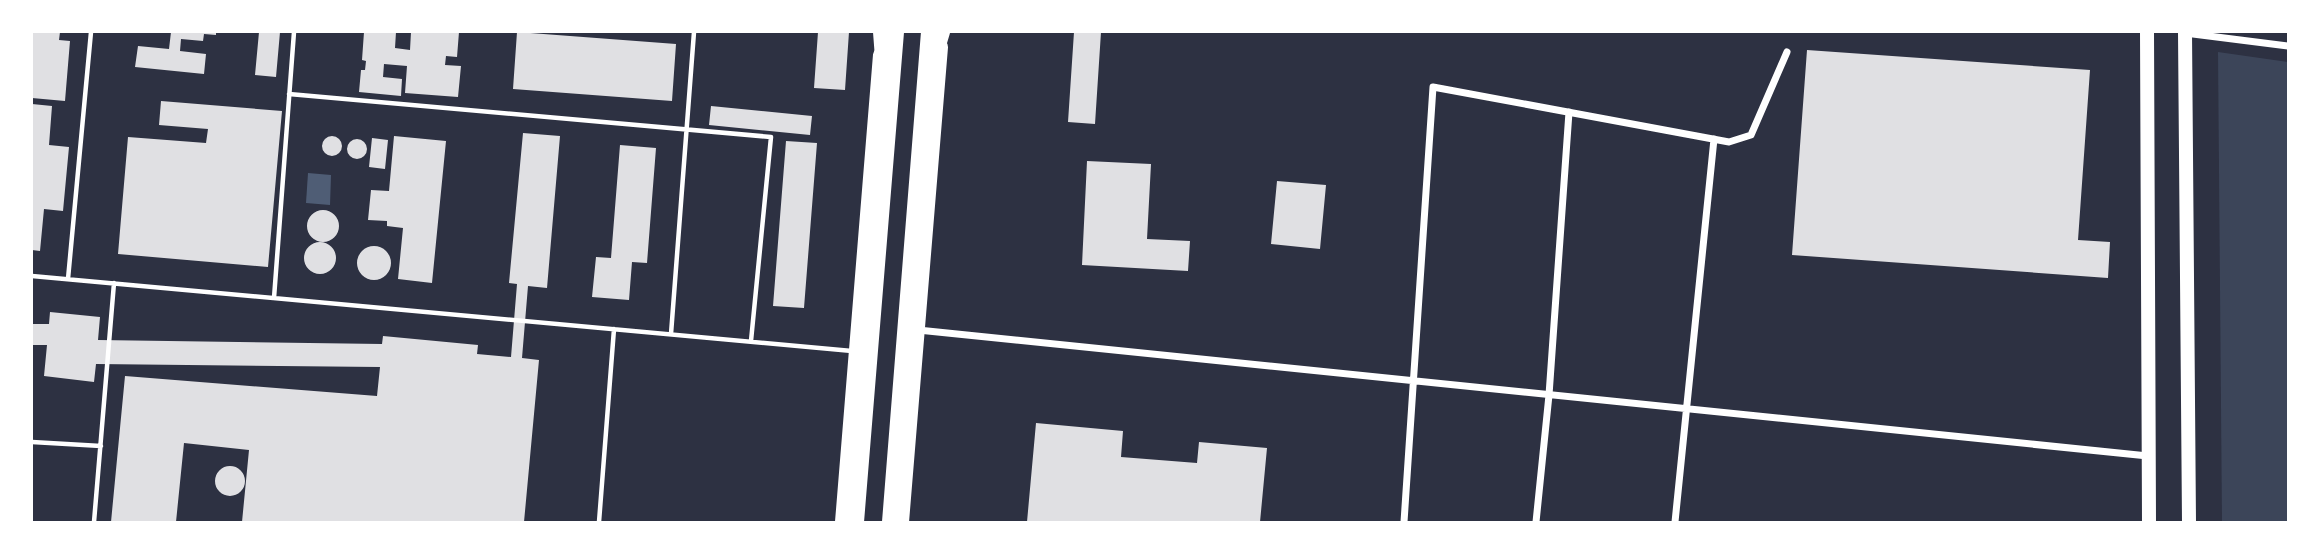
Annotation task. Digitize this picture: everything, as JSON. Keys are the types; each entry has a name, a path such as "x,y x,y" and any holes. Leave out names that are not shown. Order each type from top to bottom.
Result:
{"main road":[{"path":"880,226 884,59 882,32"},
{"path":"843,523 882,32"},
{"path":"856,523 896,32"},
{"path":"890,523 929,32"},
{"path":"913,231 933,63 942,32"},
{"path":"901,523 942,32"},
{"path":"2147,32 2149,523"},
{"path":"2185,32 2189,523"}],"street":[{"path":"2185,32 2288,46"},
{"path":"1404,523 1433,87 1729,142 1751,135 1787,52"},
{"path":"1536,523 1549,395 1569,112"},
{"path":"1675,523 1714,139"},
{"path":"917,330 2148,456"}],"lane":[{"path":"68,279 91,32"},
{"path":"274,298 294,32"},
{"path":"671,334 694,32"},
{"path":"289,94 771,137 751,341"},
{"path":"32,275 857,352"},
{"path":"94,523 114,283"},
{"path":"599,523 614,329"},
{"path":"32,442 101,446"}],"shaded area":[{"path":"2218,52 2288,62 2288,522 2222,522"},
{"path":"308,173 331,175 330,205 306,203"}],"building":[{"path":"32,32 60,32 59,40 70,41 65,101 32,98"},
{"path":"171,32 216,32 216,35 204,34 203,41 181,39 180,51 206,54 204,74 135,67 138,46 169,49"},
{"path":"259,32 280,32 276,77 255,75"},
{"path":"364,32 396,32 395,48 410,50 411,32 459,32 457,57 446,56 445,65 461,66 458,97 405,93 407,66 384,64 383,77 402,79 401,96 359,92 361,70 365,70 366,61 362,60"},
{"path":"517,32 676,44 672,101 513,89"},
{"path":"818,32 849,32 845,90 814,88"},
{"path":"1074,32 1101,32 1095,124 1068,122"},
{"path":"1807,50 2090,70 2078,240 2110,242 2108,278 1792,255"},
{"path":"161,101 282,111 268,267 118,254 128,137 206,143 208,129 159,125"},
{"path":"32,104 52,106 49,145 69,147 63,211 44,209 40,251 32,250"},
{"path":"711,106 812,116 810,135 709,125"},
{"path":"523,133 560,136 547,288 528,286 522,358 539,360 524,522 242,522 249,450 184,443 176,522 111,522 125,376 377,396 380,367 96,364 94,382 44,376 47,345 32,345 32,324 49,324 50,312 100,317 98,340 382,344 383,336 478,345 477,354 511,357 517,284 509,283"},
{"path":"332,136 339,139 342,146 339,153 332,156 325,153 322,146 325,139"},
{"path":"394,136 446,141 432,283 398,279 403,228 387,226 387,221 368,220 371,190 389,191"},
{"path":"372,138 388,140 385,169 369,167"},
{"path":"357,139 364,142 367,149 364,156 357,159 350,156 347,149 350,142"},
{"path":"786,141 817,143 804,308 773,306"},
{"path":"620,145 656,148 647,263 632,262 629,300 592,297 596,257 611,258"},
{"path":"1087,161 1151,164 1147,239 1190,241 1188,271 1082,265"},
{"path":"1277,181 1326,185 1320,249 1271,244"},
{"path":"323,210 334,215 339,226 334,237 323,242 312,237 307,226 312,215"},
{"path":"320,242 331,247 336,258 331,269 320,274 309,269 304,258 309,247"},
{"path":"374,246 386,251 391,263 386,275 374,280 362,275 357,263 362,251"},
{"path":"1036,423 1123,431 1121,457 1197,463 1199,442 1267,448 1260,522 1027,522"},
{"path":"230,466 241,470 245,481 241,492 230,496 219,492 215,481 219,470"}]}
